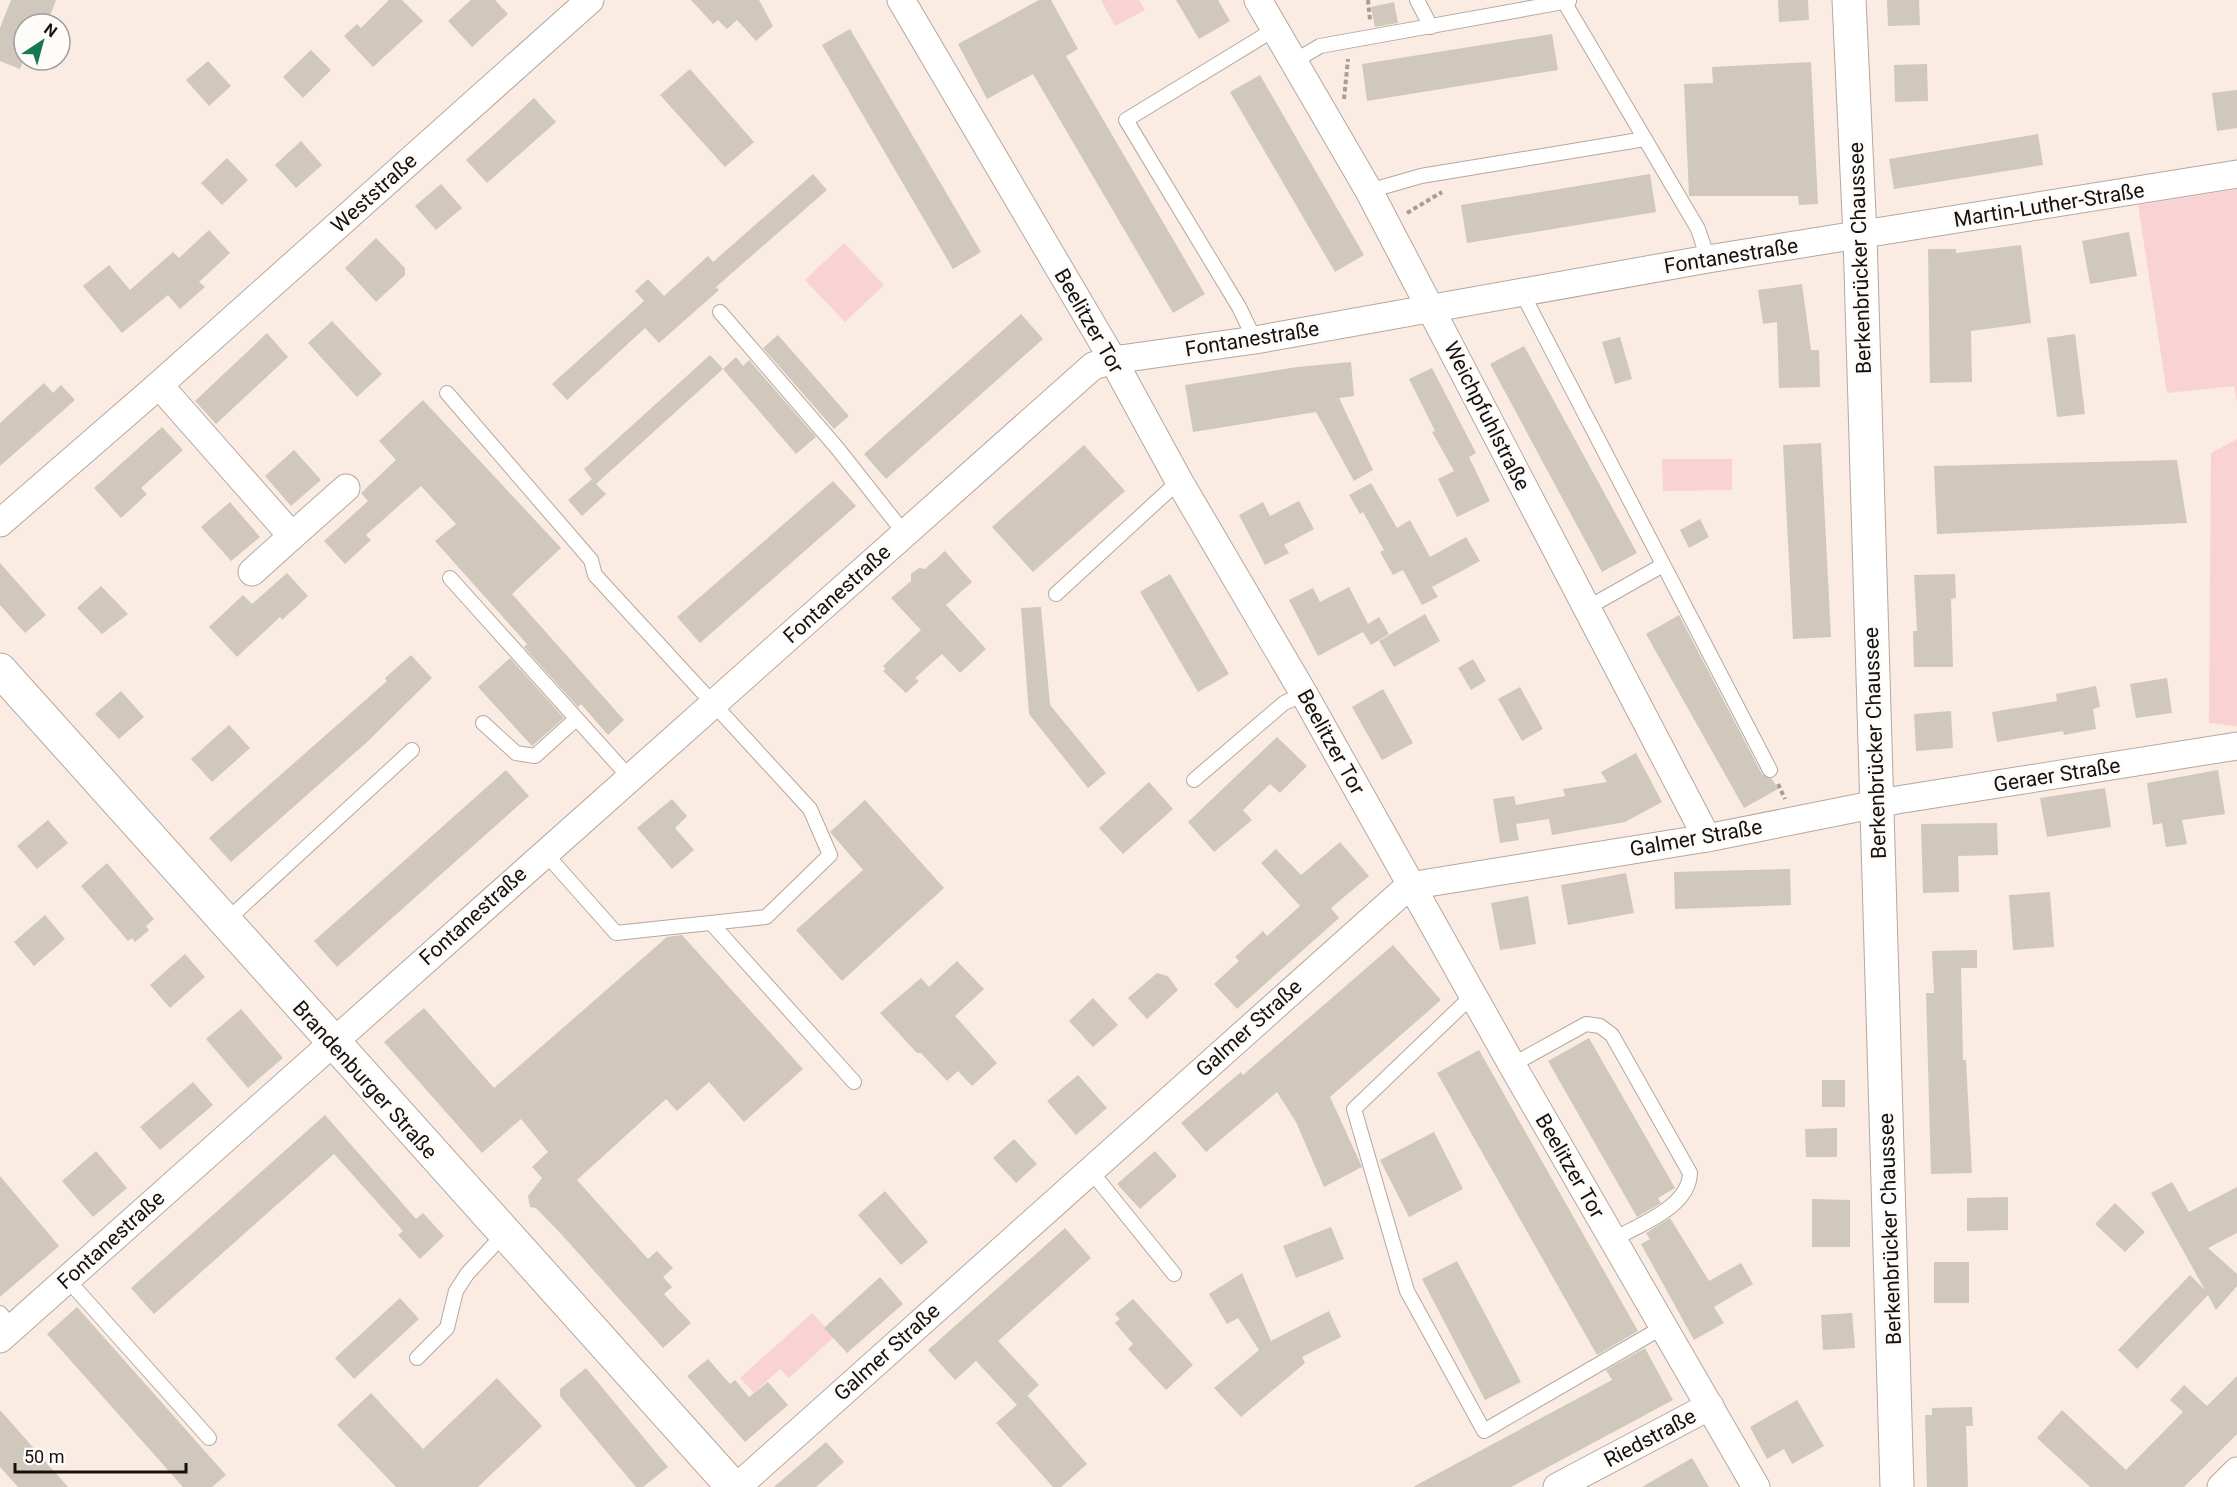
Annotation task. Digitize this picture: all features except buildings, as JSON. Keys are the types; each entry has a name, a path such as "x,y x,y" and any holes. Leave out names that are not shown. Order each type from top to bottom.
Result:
{"main road":[{"name":"Berkenbrücker Chaussee","path":"1849,0 1860,236 1897,1487"},
{"name":"Brandenburger Straße","path":"0,670 331,1042 735,1487"}],"street":[{"name":"Weststraße","path":"0,523 159,385 590,0"},
{"name":"Beelitzer Tor","path":"901,0 1113,360 1179,481 1304,694 1409,886 1756,1487"},
{"name":"Weichpfuhlstraße","path":"1258,0 1369,191 1707,838"},
{"name":"Martin-Luther-Straße","path":"1860,236 2237,174"},
{"name":"Fontanestraße","path":"4,1327 67,1279 1093,366 1113,360 1255,339 1708,259 1860,236"},
{"path":"159,385 292,536"},
{"path":"252,572 346,488"},
{"name":"Geraer Straße","path":"1877,805 2237,746"},
{"name":"Galmer Straße","path":"735,1487 1409,886 1707,838 1877,805"},
{"name":"Riedstraße","path":"1557,1487 1710,1406"},
{"path":"2221,1487 2237,1470"}],"lane":[{"path":"1417,0 1431,27"},
{"path":"1293,62 1320,46 1566,1 1698,229 1708,259"},
{"path":"1255,339 1239,307 1126,120 1275,29"},
{"path":"1369,191 1421,176 1645,140"},
{"path":"1521,291 1770,770"},
{"path":"720,312 838,449 905,534"},
{"path":"447,393 591,560 595,575 810,808 830,855 766,917 616,933 545,853"},
{"path":"1056,594 1179,481"},
{"path":"1587,608 1663,565"},
{"path":"450,578 630,778"},
{"path":"1194,780 1284,703 1304,694"},
{"path":"483,723 516,753 535,756 576,719"},
{"path":"224,922 412,750"},
{"path":"712,924 854,1082"},
{"path":"1472,996 1354,1109 1407,1291 1484,1431 1663,1327"},
{"path":"1512,1065 1586,1024 1600,1026 1612,1035 1690,1173 1690,1181 1681,1199 1613,1240"},
{"path":"1089,1170 1174,1274"},
{"path":"417,1358 447,1328 456,1291 467,1274 504,1234"},
{"path":"67,1279 209,1438"}],"path":[{"path":"1344,102 1350,40"},
{"path":"1770,770 1790,806"}],"shaded area":[{"path":"1101,0 1139,0 1145,10 1115,26"},
{"path":"2237,189 2237,402 2234,386 2167,393 2138,205"},
{"path":"844,243 884,285 845,322 805,280"},
{"path":"2237,439 2237,726 2209,723 2211,453"},
{"path":"1662,459 1732,459 1732,490 1663,491"},
{"path":"812,1313 834,1337 789,1378 780,1369 754,1393 740,1378"}]}
